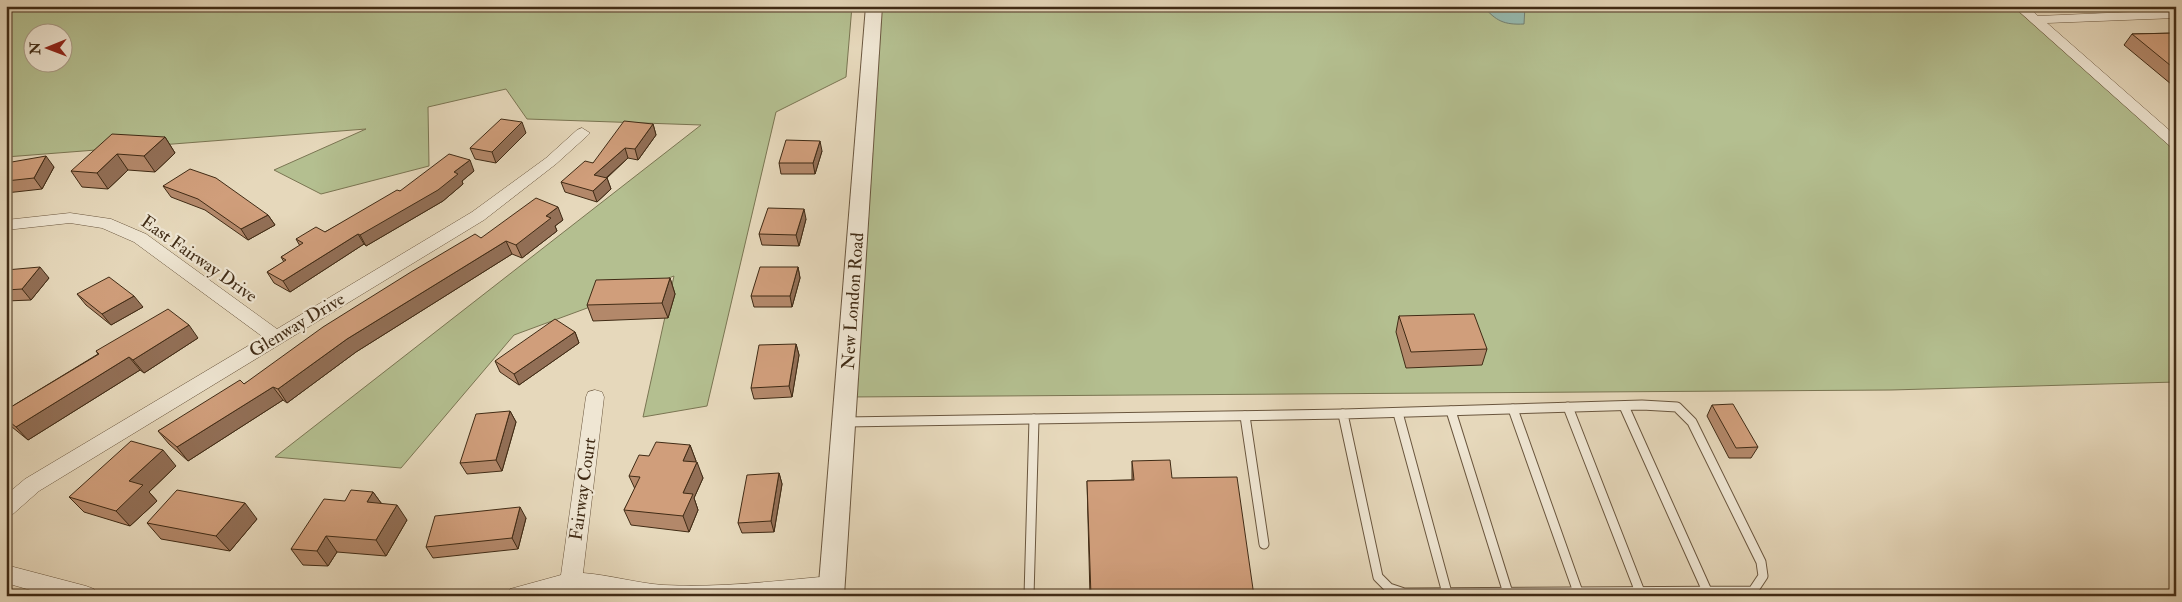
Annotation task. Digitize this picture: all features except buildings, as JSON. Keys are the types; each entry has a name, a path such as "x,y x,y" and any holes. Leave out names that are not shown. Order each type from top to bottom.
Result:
{"street":[{"name":"New London Road","path":"831,590 845,422 874,6"},
{"path":"2019,6 2176,144"},
{"path":"2034,20 2176,14"},
{"name":"Glenway Drive","path":"6,508 32,485 478,216 551,161 582,133"},
{"name":"East Fairway Drive","path":"6,224 70,218 105,223 132,234 276,337"},
{"name":"Fairway Court","path":"571,582 595,397"},
{"path":"6,574 86,596"},
{"path":"518,596 571,582 604,584 660,594 712,596 831,590"}],"lane":[{"path":"845,422 1343,414 1624,406 1677,407 1692,422 1761,562 1763,576 1753,591 1404,593 1389,588 1378,577 1343,414"},
{"path":"1624,406 1707,591"},
{"path":"1568,408 1640,592"},
{"path":"1513,409 1578,592"},
{"path":"1451,411 1508,593"},
{"path":"1398,412 1447,593"},
{"path":"1244,416 1264,544"},
{"path":"1029,596 1034,419"}],"green space":[{"path":"6,6 852,6 846,77 776,112 707,406 643,417 674,276 514,335 401,468 275,457 701,125 527,119 506,89 428,107 429,166 321,194 274,170 366,129 6,157"},
{"path":"874,6 2019,6 2176,144 2176,382 1891,390 847,397"}],"water":[{"path":"1483,6 1525,6 1524,24 1511,24 1496,19"}]}
